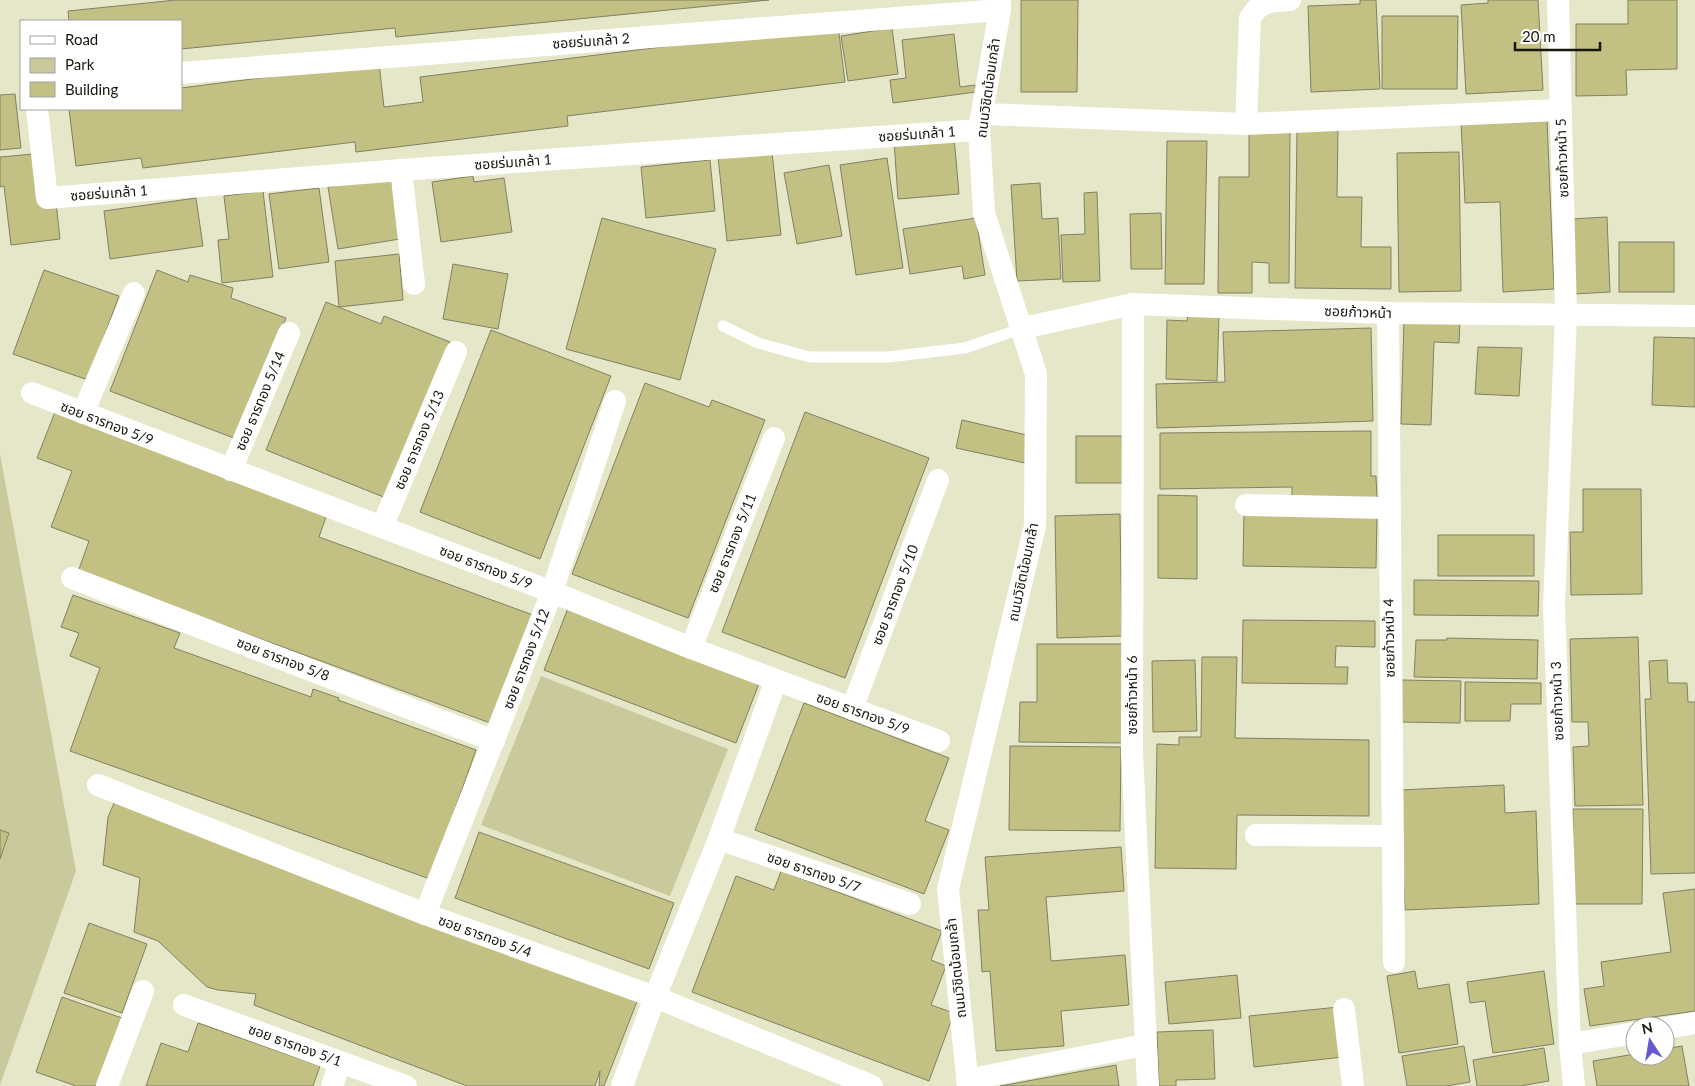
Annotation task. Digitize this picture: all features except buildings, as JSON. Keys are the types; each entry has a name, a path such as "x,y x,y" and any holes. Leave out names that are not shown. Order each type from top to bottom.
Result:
{"street":[{"path":"1246,124 1250,18 1257,6 1266,1 1290,0"},
{"name":"ซอยก้าวหน้า 5","path":"1558,0 1566,316"},
{"name":"ซอยร่มเกล้า 2","path":"182,73 1000,5"},
{"name":"ถนนวิชิตน้อมเกล้า","path":"968,1083 948,889 1036,526 1036,374 1023,328 984,213 981,122 1000,5"},
{"name":"ซอยร่มเกล้า 1","path":"37,110 47,198 981,122 1246,124 1560,110"},
{"path":"401,170 414,284"},
{"path":"83,413 134,293"},
{"name":"ซอยก้าวหน้า","path":"1023,328 1133,304 1388,313 1695,316"},
{"name":"ซอยก้าวหน้า 6","path":"1133,304 1132,752 1144,1045 1148,1086"},
{"name":"ซอยก้าวหน้า 4","path":"1388,313 1388,508 1394,962"},
{"name":"ซอยก้าวหน้า 3","path":"1566,316 1554,605 1570,1044 1574,1086"},
{"name":"ซอย ธารทอง 5/14","path":"231,470 289,333"},
{"name":"ซอย ธารทอง 5/13","path":"382,528 456,352"},
{"name":"ซอย ธารทอง 5/9","path":"32,393 552,592 691,648 939,741"},
{"name":"ซอย ธารทอง 5/12","path":"425,914 552,592 615,401"},
{"name":"ซอย ธารทอง 5/11","path":"691,648 774,438"},
{"name":"ซอย ธารทอง 5/10","path":"852,709 938,480"},
{"path":"1246,505 1388,508"},
{"name":"ซอย ธารทอง 5/8","path":"72,578 494,741"},
{"path":"622,1086 654,997 719,839 776,680"},
{"name":"ซอย ธารทอง 5/4","path":"98,786 425,914 654,997 872,1086"},
{"path":"1256,835 1392,836"},
{"name":"ซอย ธารทอง 5/7","path":"719,839 910,904"},
{"path":"107,1086 144,991"},
{"name":"ซอย ธารทอง 5/1","path":"184,1005 406,1086"},
{"path":"1344,1009 1353,1086"},
{"path":"1675,1026 1695,1023"},
{"path":"1570,1044 1625,1035"},
{"path":"968,1083 1144,1045"},
{"path":"332,1086 340,1062"}],"lane":[{"path":"723,326 758,343 810,357 888,358 965,348 1023,328"}],"green space":[{"path":"0,454 76,871 0,1085"},
{"path":"541,676 728,749 670,896 481,825"}]}
